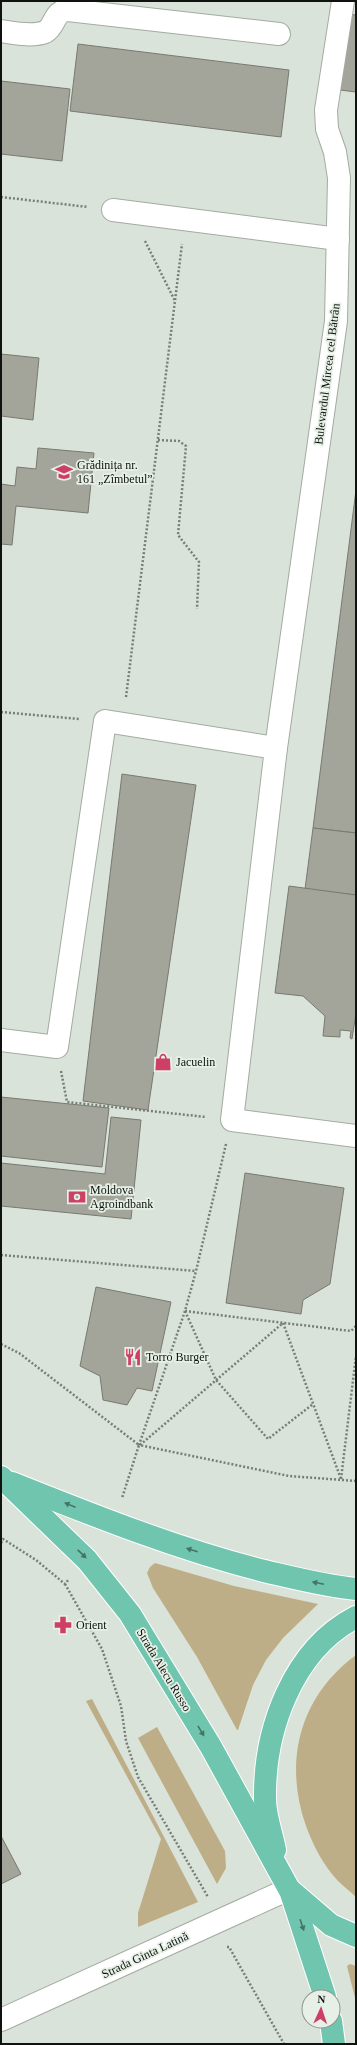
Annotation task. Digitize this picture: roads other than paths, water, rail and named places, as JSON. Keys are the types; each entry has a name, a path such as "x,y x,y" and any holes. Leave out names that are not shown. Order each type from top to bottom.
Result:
{"main road":[{"name":"Strada Alecu Russo","path":"2,1476 114,1523 212,1557 280,1575 356,1589"},
{"name":"Strada Alecu Russo","path":"2,1476 87,1560 130,1614 210,1747 289,1888"},
{"path":"322,1989 276,1852 265,1801 267,1756 275,1719 291,1684 310,1655 342,1624 356,1617"},
{"path":"289,1888 331,1925 356,1936"},
{"path":"332,2029 334,2044"}],"street":[{"name":"Bulevardul Mircea cel Bătrân","path":"343,1 326,110 327,129 335,152 340,178 336,321 276,748 232,1120 356,1136"},
{"path":"1,31 24,34 43,32 51,26 57,14 62,10 68,10 279,34"},
{"path":"121,211 338,239"},
{"path":"1,1040 57,1047 114,723 276,748"},
{"name":"Strada Ginta Latină","path":"1,2020 289,1888"}],"place":[{"name":"Grădinița nr. 161 „Zîmbetul”","path":"64,472"},
{"name":"Jacuelin","path":"163,1062"},
{"name":"Moldova Agroindbank","path":"77,1197"},
{"name":"Torro Burger","path":"133,1357"},
{"name":"Orient","path":"63,1625"}]}
